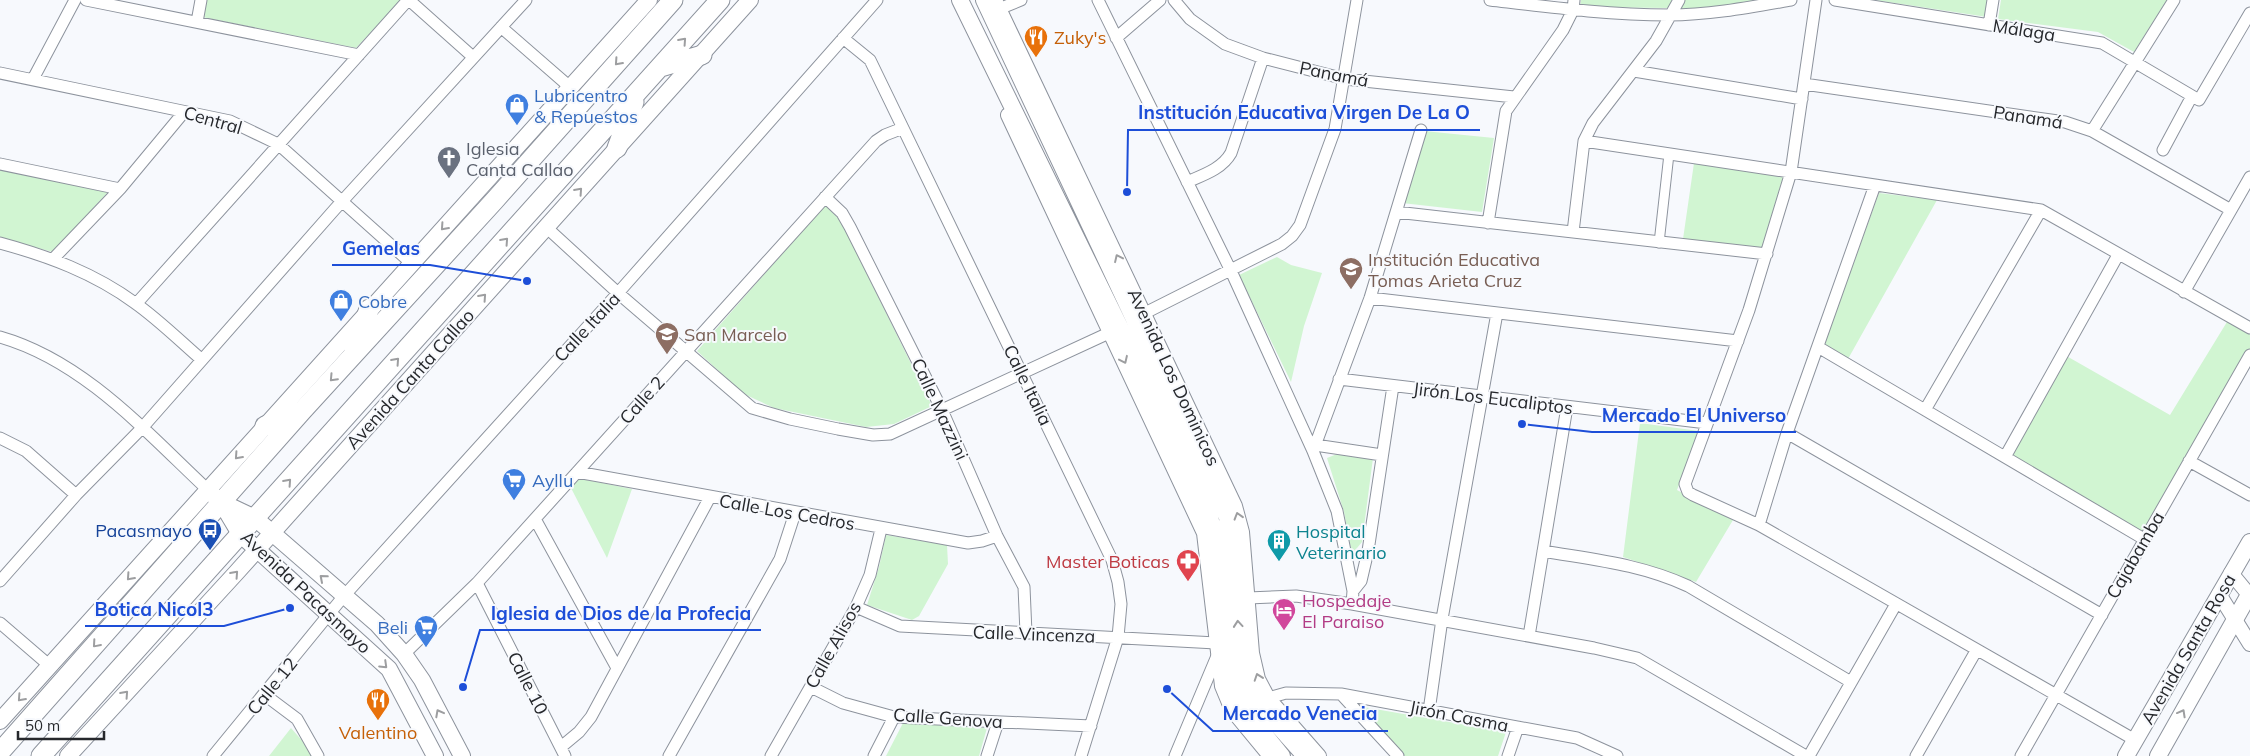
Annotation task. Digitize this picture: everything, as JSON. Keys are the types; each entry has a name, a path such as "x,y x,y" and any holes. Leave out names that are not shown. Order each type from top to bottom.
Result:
{"highway":[{"path":"2,748 214,496 302,411 673,0"},
{"name":"Avenida Canta Callao","path":"41,756 720,0"},
{"path":"661,67 702,55"},
{"path":"618,148 638,92"},
{"path":"351,358 369,309"},
{"path":"265,426 302,411"},
{"path":"59,756 64,731"}],"main road":[{"path":"0,721 50,666 214,496 265,426 649,0"},
{"name":"Avenida Canta Callao","path":"68,756 257,549 750,0"},
{"name":"Avenida Los Dominicos","path":"960,0 1120,327 1210,518 1216,534 1231,680 1243,708 1271,751 1282,756"},
{"name":"Avenida Los Dominicos","path":"984,0 1225,512 1229,523 1241,661 1246,683 1256,701 1305,756"},
{"path":"1190,476 1192,506"},
{"name":"Avenida Pacasmayo","path":"214,496 255,518 343,597 377,624 404,654 422,680 462,756"},
{"name":"Avenida Pacasmayo","path":"214,496 240,534 389,669 435,756"},
{"name":"Avenida Santa Rosa","path":"2126,756 2250,542"},
{"path":"1232,550 1245,567"},
{"path":"281,571 289,570 294,565 294,554"},
{"name":"Avenida Santa Rosa","path":"2158,756 2250,594"}],"street":[{"path":"33,79 75,0"},
{"path":"86,0 359,55"},
{"path":"197,22 201,0"},
{"path":"136,304 408,0 473,57"},
{"path":"0,581 76,495 142,428 342,202 526,0"},
{"name":"Calle Italia","path":"330,615 343,597 618,293 877,0"},
{"name":"Avenida Los Dominicos","path":"952,0 1192,506 1206,539 1220,678 1228,703 1271,751"},
{"path":"997,5 1021,0"},
{"path":"1098,0 1231,271 1314,448 1337,511 1353,591 1352,604"},
{"path":"1116,38 1160,0"},
{"name":"Panamá","path":"1174,0 1190,19 1225,44 1263,58 1345,79 1514,97"},
{"path":"1145,313 1282,244 1292,236 1300,225 1335,129 1357,0"},
{"path":"1490,0 1574,5 1670,15 1739,9 1791,0"},
{"path":"1573,232 1584,141 1593,123 1656,41 1680,0"},
{"path":"1816,0 1791,172 1767,254 1738,341 1684,484 1693,495 1759,525 1976,651 2135,740"},
{"name":"Málaga","path":"1835,0 2102,43 2196,98"},
{"path":"1989,25 1993,0"},
{"path":"2092,131 2174,0"},
{"name":"Avenida Los Dominicos","path":"997,5 1145,313 1235,506 1242,532 1254,662 1258,679 1268,698 1320,756"},
{"path":"1488,223 1506,111 1514,97 1559,37 1574,5"},
{"path":"2163,150 2250,13"},
{"path":"501,27 571,88"},
{"name":"Calle Italia","path":"843,38 867,55 870,60 1112,560 1121,604 1118,637 1081,756"},
{"path":"1187,182 1214,170 1227,160 1263,58"},
{"path":"1634,71 1802,99"},
{"name":"Central","path":"0,73 230,121 278,144 411,263"},
{"name":"Panamá","path":"1804,84 2064,122 2092,131 2231,210"},
{"path":"54,260 120,189 184,112"},
{"name":"Calle 2","path":"404,654 477,583 876,141 885,135 903,128"},
{"path":"1314,448 1370,298 1421,130"},
{"path":"1584,141 2041,210 2250,328"},
{"path":"1659,243 1669,154"},
{"path":"0,164 120,189"},
{"path":"2184,292 2250,177"},
{"path":"1759,525 1787,433 1875,185"},
{"name":"Calle Mazzini","path":"825,198 842,214 850,227 942,410 997,536 1024,587 1026,633"},
{"path":"1925,410 2041,210"},
{"path":"1396,212 1767,254"},
{"path":"546,227 618,293 752,408 790,419 872,435 890,434 1111,332"},
{"path":"0,243 54,260 93,277 136,304 202,360"},
{"path":"2005,457 2118,255"},
{"path":"1370,298 1738,341"},
{"path":"1429,710 1442,619 1497,313"},
{"path":"0,337 35,349 84,379 142,428 214,496"},
{"path":"1818,347 2144,539"},
{"name":"Cajabamba","path":"2021,756 2250,355"},
{"name":"Jirón Los Eucaliptos","path":"1339,379 1707,423"},
{"path":"1353,591 1359,586 1362,577 1393,386"},
{"path":"1530,636 1567,407"},
{"path":"1787,433 2102,615"},
{"path":"0,451 4,440 26,451 76,495"},
{"path":"1314,448 1382,455"},
{"path":"2189,461 2250,495"},
{"name":"Calle Los Cedros","path":"577,472 881,529 968,543 997,536"},
{"path":"563,752 591,717 710,497"},
{"path":"669,756 780,559 795,513"},
{"path":"534,519 617,668"},
{"name":"Calle Alisos","path":"771,756 856,607 870,574 881,529"},
{"path":"1543,551 1636,566 1662,574 1688,586 1851,682"},
{"path":"2231,573 2250,594"},
{"name":"Calle 10","path":"477,583 563,752"},
{"path":"2219,594 2250,644"},
{"path":"1248,598 1296,596 1352,604 1442,619 1637,658 1807,756 1896,604"},
{"name":"Calle Vincenza","path":"856,607 900,626 1118,637 1217,650"},
{"name":"Calle 12","path":"213,756 330,615"},
{"path":"0,623 50,666"},
{"path":"1175,756 1217,650"},
{"path":"1916,756 1976,651"},
{"name":"Calle Genova","path":"811,687 843,703 894,717 1091,726"},
{"name":"Jirón Casma","path":"1268,698 1286,693 1341,694 1577,738 1604,753 1617,756"},
{"path":"1341,694 1398,756"},
{"path":"265,695 297,719 318,756"},
{"path":"874,756 894,717"},
{"path":"987,756 998,722"},
{"path":"1508,756 1518,728"}],"green space":[{"path":"205,0 401,0 356,48 202,17"},
{"path":"1581,0 1673,0 1669,8 1580,7"},
{"path":"1685,0 1776,0 1749,5 1680,10"},
{"path":"1875,0 1989,0 1987,17"},
{"path":"2001,0 2167,0 2134,52 2098,32 1998,19"},
{"path":"1424,131 1494,138 1482,212 1402,203"},
{"path":"1694,163 1783,177 1762,248 1683,239"},
{"path":"0,169 108,192 53,252 0,238"},
{"path":"1879,193 1937,200 1848,359 1824,345"},
{"path":"825,205 840,220 932,406 894,424 866,427 774,408 744,394 697,351"},
{"path":"1277,257 1291,265 1322,273 1304,326 1291,382 1239,275"},
{"path":"2230,317 2250,328 2250,355 2144,539 2005,457 2063,354 2170,415"},
{"path":"1640,423 1699,431 1677,490 1733,520 1696,582 1623,557"},
{"path":"1337,454 1373,458 1362,542 1352,554 1344,512 1327,458"},
{"path":"577,478 632,489 607,558 571,488"},
{"path":"886,535 947,545 948,564 919,616 912,620 867,605 879,567"},
{"path":"1358,706 1506,732 1498,756 1404,756"},
{"path":"903,723 987,728 979,756 886,756"},
{"path":"291,728 305,744 312,756 269,756"}],"place":[{"name":"Zuky's","path":"1036,58"},
{"name":"Lubricentro & Repuestos","path":"517,126"},
{"name":"Iglesia Canta Callao","path":"449,179"},
{"name":"Institución Educativa Virgen De La O","path":"1127,192"},
{"name":"Gemelas","path":"527,281"},
{"name":"Institución Educativa Tomas Arieta Cruz","path":"1351,290"},
{"name":"Cobre","path":"341,322"},
{"name":"San Marcelo","path":"667,355"},
{"name":"Mercado El Universo","path":"1522,424"},
{"name":"Ayllu","path":"514,501"},
{"name":"Pacasmayo","path":"210,551"},
{"name":"Hospital Veterinario","path":"1279,562"},
{"name":"Master Boticas","path":"1188,582"},
{"name":"Botica Nicol3","path":"290,608"},
{"name":"Hospedaje El Paraiso","path":"1284,631"},
{"name":"Beli","path":"426,648"},
{"name":"Iglesia de Dios de la Profecia","path":"463,687"},
{"name":"Mercado Venecia","path":"1167,689"},
{"name":"Valentino","path":"378,721"}]}
